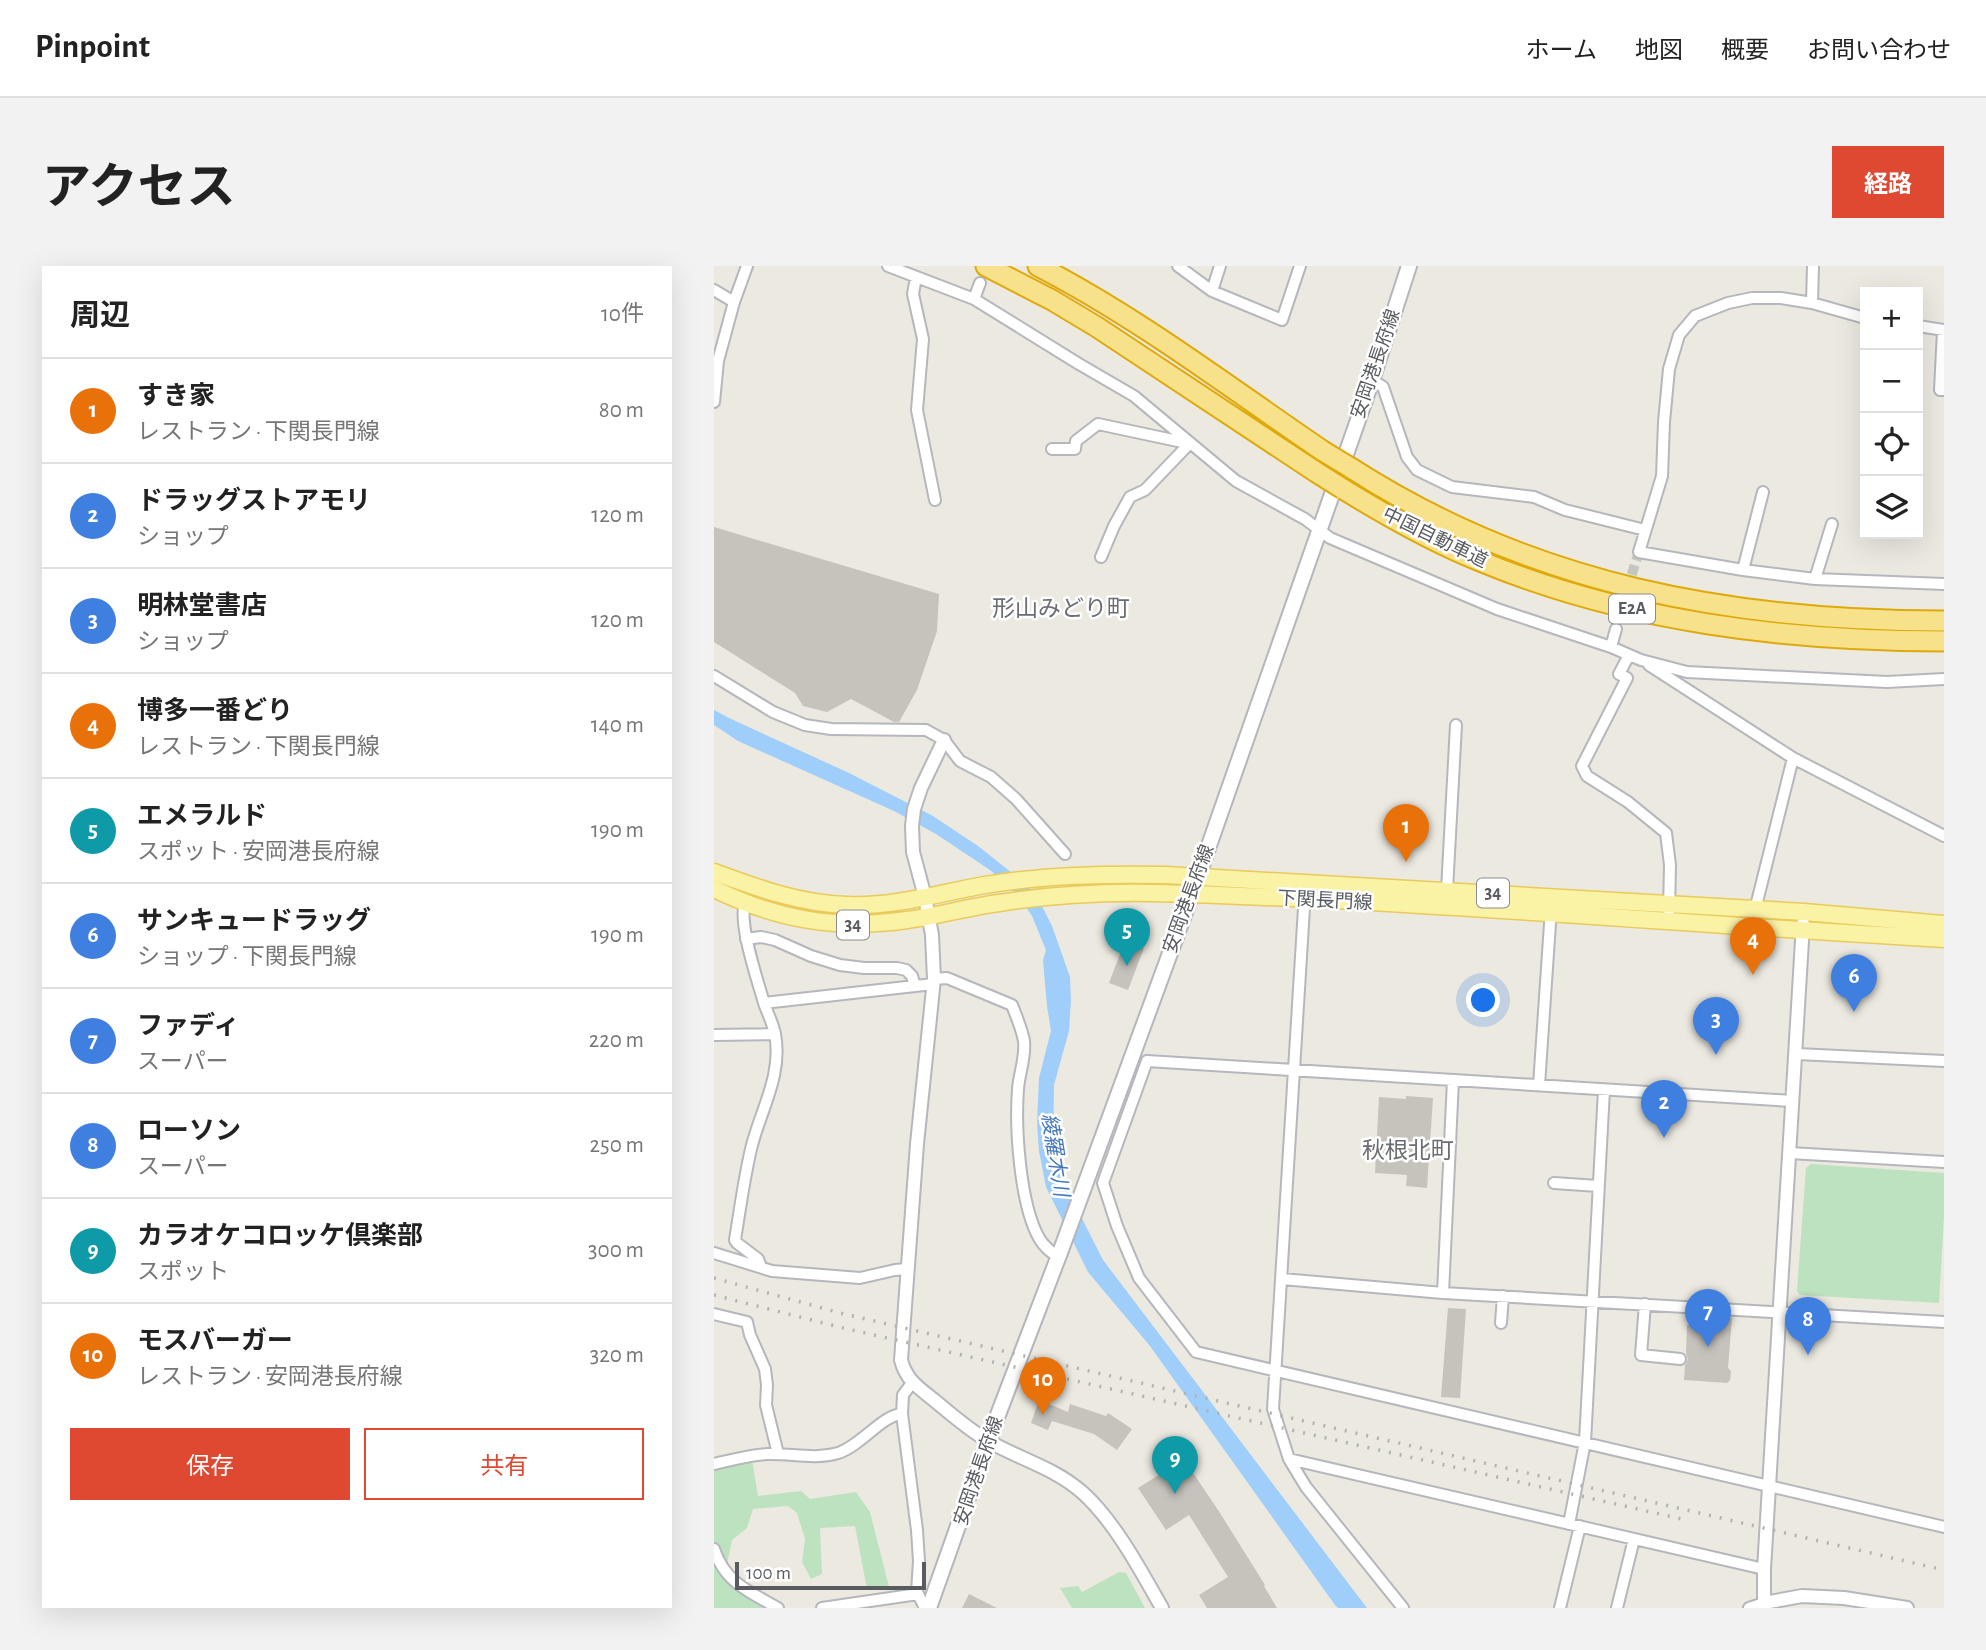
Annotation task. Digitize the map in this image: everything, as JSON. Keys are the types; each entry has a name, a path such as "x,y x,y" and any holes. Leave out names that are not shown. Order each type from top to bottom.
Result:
{"highway":[{"name":"中国自動車道","path":"1038,266 1066,280 1148,331 1323,451 1376,484 1486,541 1598,580 1677,599 1753,611 1835,618 1944,621"},
{"name":"中国自動車道","path":"983,275 1052,300 1343,489 1424,535 1478,561 1595,601 1674,619 1750,631 1822,638 1944,641"}],"main road":[{"name":"安岡港長府線","path":"927,1608 1198,877 1372,380 1409,266"},
{"name":"下関長門線","path":"714,872 765,890 817,902 847,905 872,905 1041,878 1108,874 1447,890 1668,921 1944,939"},
{"name":"下関長門線","path":"714,889 745,904 799,919 825,923 872,924 1055,896 1154,893 1305,900 1670,905 1804,912 1944,924"}],"street":[{"path":"714,402 718,361 747,266"},
{"path":"888,266 974,299 1133,396 1236,481 1306,519 1330,538 1455,592 1641,660 1687,672 1887,682 1944,679"},
{"path":"1178,266 1212,291 1282,320 1300,266"},
{"path":"1212,291 1220,266"},
{"path":"1812,303 1813,266"},
{"path":"974,299 983,275"},
{"path":"916,277 913,295 923,339 917,410 935,500"},
{"path":"714,290 734,302"},
{"path":"1860,317 1812,303 1781,298 1752,298 1728,303 1695,316 1679,335 1668,369 1662,476 1639,552 1815,579 1944,584"},
{"path":"1923,327 1944,330 1940,390 1944,390"},
{"path":"1372,380 1383,387 1407,457 1418,470 1451,487 1534,497 1565,510 1646,530"},
{"path":"1052,449 1075,449 1076,441 1098,424 1190,443"},
{"path":"1101,557 1130,497 1145,490 1190,443"},
{"path":"1744,570 1763,492"},
{"path":"1815,579 1832,524"},
{"path":"1611,647 1616,629"},
{"path":"1629,655 1619,674 1627,678 1582,766 1587,776 1628,802 1666,833 1670,865 1668,921"},
{"path":"1641,660 1793,758 1944,836"},
{"path":"714,676 773,712 805,725 831,729 926,730 944,740 960,761 991,777 1016,799 1065,855"},
{"path":"1447,890 1456,725"},
{"path":"944,740 914,809 911,841 932,935 934,982 907,1269 901,1360 904,1373 912,1383 988,1441 1061,1476 1084,1494 1107,1519 1162,1608"},
{"path":"1751,927 1793,758"},
{"path":"1306,882 1273,1409 1289,1458 1306,1487 1403,1608"},
{"path":"745,904 742,912 747,939 775,1034 776,1062 773,1083 751,1146 735,1240 758,1259 761,1267"},
{"path":"1539,1085 1552,905"},
{"path":"1764,1606 1804,912"},
{"path":"747,939 761,937 775,940 840,965 906,970 912,976 915,986"},
{"path":"764,1003 915,986 947,978 1012,1005 1024,1040 1017,1107 1022,1175 1030,1213 1039,1237 1046,1248 1060,1254"},
{"path":"714,1035 775,1034"},
{"path":"1797,1054 1944,1061"},
{"path":"1792,1101 1147,1061 1103,1183 1117,1226 1139,1278 1196,1352 1944,1527"},
{"path":"1443,1293 1453,1080"},
{"path":"1560,1608 1585,1442 1604,1090"},
{"path":"1790,1153 1944,1161"},
{"path":"1553,1183 1598,1186"},
{"path":"714,1253 772,1270 860,1278 907,1269"},
{"path":"1282,1279 1443,1293 1944,1322"},
{"path":"1501,1323 1503,1296"},
{"path":"1644,1304 1641,1355 1680,1359"},
{"path":"714,1314 747,1322 765,1369 766,1405 778,1454"},
{"path":"912,1383 903,1395 902,1414 917,1530 918,1594 927,1608"},
{"path":"714,1464 765,1454 826,1456 854,1445 895,1414 902,1414"},
{"path":"1289,1458 1765,1569"},
{"path":"1617,1608 1634,1539"},
{"path":"714,1549 722,1567 736,1582 750,1594 778,1608"},
{"path":"822,1608 866,1605 918,1594"},
{"path":"1749,1608 1802,1596 1844,1603 1907,1608"}],"green space":[{"path":"1811,1164 1944,1173 1939,1303 1800,1295 1797,1291 1806,1168"},
{"path":"752,1460 758,1496 801,1491 810,1499 856,1492 870,1512 889,1587 867,1589 855,1526 820,1528 822,1574 811,1579 802,1562 805,1539 797,1513 788,1506 753,1509 747,1528 732,1540 724,1579 742,1594 764,1603 765,1608 714,1608 714,1471 716,1468"},
{"path":"1119,1572 1126,1573 1145,1608 1072,1608 1060,1588 1078,1586 1082,1592"}],"water":[{"path":"714,710 849,773 933,816 978,846 1027,885 1052,926 1070,977 1069,1031 1054,1085 1053,1149 1063,1181 1103,1260 1367,1608 1338,1608 1335,1605 1150,1346 1088,1272 1046,1187 1037,1123 1039,1078 1051,1031 1043,960 1046,950 1032,916 1019,896 990,870 936,834 894,811 738,741 714,725"}],"building":[{"path":"714,527 939,594 937,631 917,690 899,722 894,722 851,699 827,712 803,706 795,693 714,642"},
{"path":"1125,941 1144,948 1128,990 1109,983"},
{"path":"1406,1096 1433,1098 1427,1188 1406,1186 1407,1175 1375,1173 1379,1097 1406,1099"},
{"path":"1448,1308 1466,1309 1460,1398 1441,1397"},
{"path":"1694,1316 1732,1318 1728,1368 1731,1371 1727,1383 1684,1380 1688,1359 1687,1325 1694,1325"},
{"path":"1039,1400 1068,1412 1070,1404 1106,1416 1108,1413 1132,1429 1117,1450 1094,1434 1052,1421 1048,1430 1031,1423"},
{"path":"1175,1446 1220,1513 1277,1608 1207,1608 1199,1595 1228,1577 1189,1515 1166,1530 1138,1488 1162,1473 1154,1460"},
{"path":"969,1594 997,1608 962,1608"}],"tunnel":[{"path":"1627,589 1639,552"}],"railway":[{"path":"714,1278 840,1313 1944,1570"},
{"path":"714,1295 839,1327 1686,1520"}],"place":[{"name":"すき家","path":"1406,862"},
{"name":"エメラルド","path":"1127,966"},
{"name":"博多一番どり","path":"1753,975"},
{"name":"サンキュードラッグ","path":"1854,1012"},
{"name":"明林堂書店","path":"1716,1055"},
{"name":"ドラッグストアモリ","path":"1664,1138"},
{"name":"ファディ","path":"1708,1347"},
{"name":"ローソン","path":"1808,1355"},
{"name":"モスバーガー","path":"1043,1415"},
{"name":"カラオケコロッケ倶楽部","path":"1175,1494"}],"district":[{"name":"形山みどり町","path":"1061,609"},
{"name":"秋根北町","path":"1408,1151"}],"water label":[{"name":"綾羅木川","path":"1055,1155"}]}
